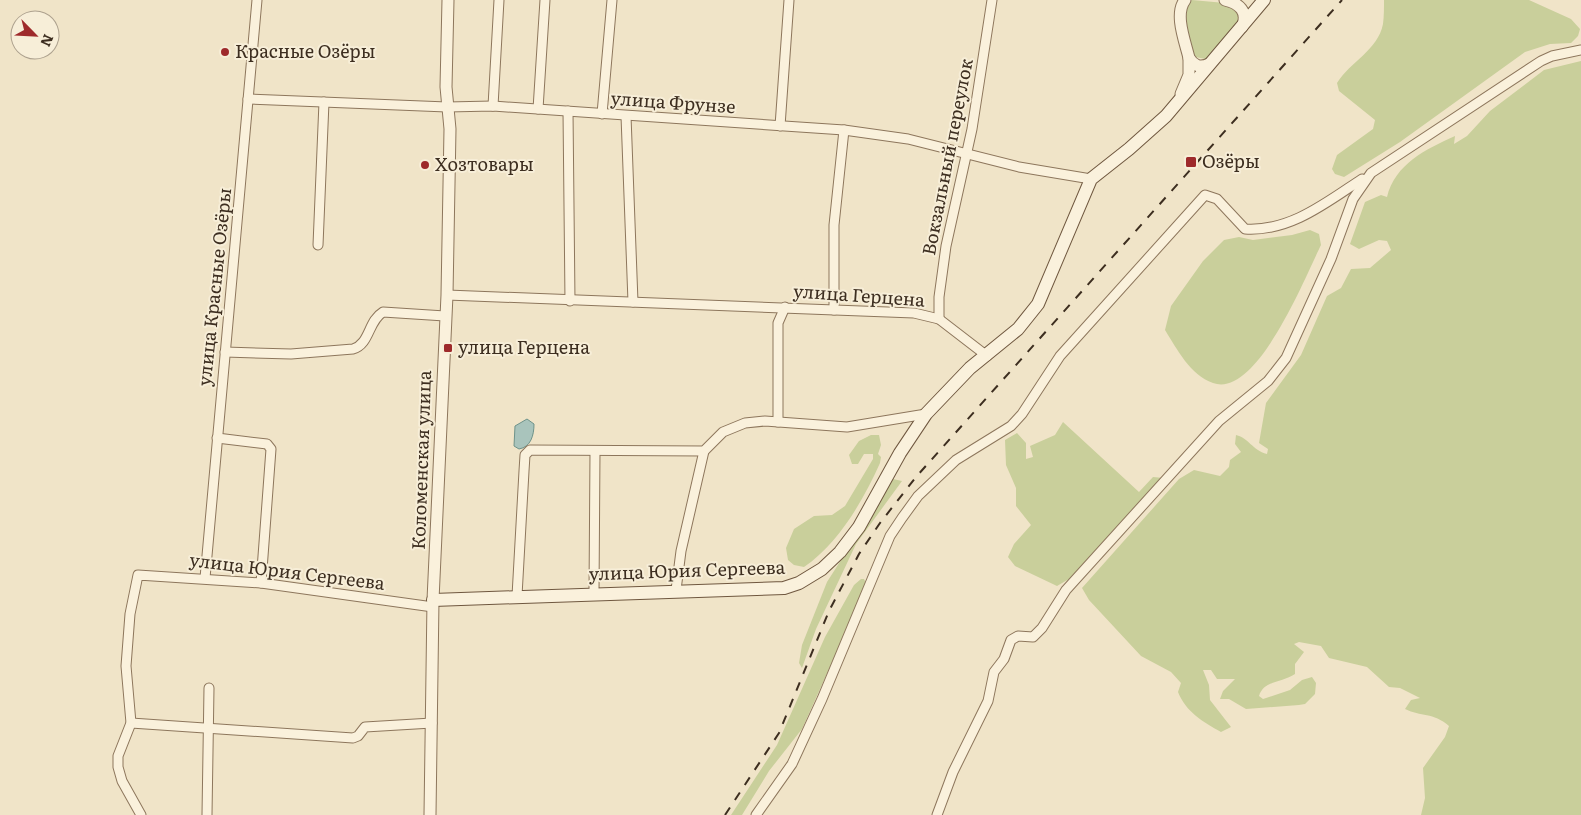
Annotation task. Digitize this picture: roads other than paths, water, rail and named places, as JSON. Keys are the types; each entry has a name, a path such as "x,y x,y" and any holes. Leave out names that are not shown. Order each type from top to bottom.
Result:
{"main road":[{"path":"1241,28 1264,0"},
{"name":"улица Юрия Сергеева","path":"433,604 517,596 784,588 799,583 822,569 840,552 859,527 900,453 926,414 970,368 1018,329 1038,304 1091,179 1129,149 1177,103 1241,28"}],"street":[{"name":"улица Красные Озёры","path":"205,578 225,352 237,243 257,0"},
{"name":"Коломенская улица","path":"430,815 433,604 447,295 450,129 447,107 448,0"},
{"path":"493,106 499,0"},
{"path":"538,109 546,0"},
{"path":"602,114 612,0"},
{"path":"780,126 789,0"},
{"name":"Вокзальный переулок","path":"939,320 939,297 946,246 951,230 965,153 972,129 992,0"},
{"path":"1176,0 1189,58 1189,75 1177,103"},
{"path":"1180,14 1185,0"},
{"path":"1225,0 1236,3 1244,11 1245,21 1241,28"},
{"path":"756,815 792,764 826,690 890,536 918,496 956,460 1010,426 1022,414 1060,356 1205,195 1217,199 1245,228 1259,230 1276,227 1306,215 1541,62 1552,56 1581,50"},
{"path":"1189,58 1196,65 1209,64"},
{"name":"улица Фрунзе","path":"248,99 447,107 493,106 844,130 900,138 1019,167 1091,179"},
{"path":"318,246 324,102"},
{"path":"568,112 570,301"},
{"path":"626,116 633,302"},
{"path":"834,310 834,225 844,130"},
{"path":"937,815 953,772 988,701 994,672 1008,652 1012,640 1018,636 1033,636 1042,628 1066,590 1219,421 1268,381 1280,366 1311,307 1353,200 1371,173"},
{"name":"улица Герцена","path":"447,295 570,301 785,307 914,314 939,320 986,356"},
{"path":"778,422 778,323 785,307"},
{"path":"225,352 291,354 353,349 359,347 364,341 377,318 383,312 446,316"},
{"path":"676,590 680,550 704,451 723,432 733,427 765,421 847,426 926,414"},
{"path":"217,438 266,444 271,449 261,583"},
{"path":"517,596 525,455 530,450 595,452 704,451"},
{"path":"594,593 595,452"},
{"name":"улица Юрия Сергеева","path":"130,723 126,666 130,614 138,575 261,583 433,604"},
{"path":"207,815 210,688"},
{"path":"142,815 122,781 118,767 118,756 130,723 352,738 365,727 432,723"}],"water":[{"path":"527,419 534,424 532,436 526,446 519,449 514,446 515,426"}],"railway":[{"path":"725,815 779,733 829,611 859,554 880,523 916,477 1342,0"}],"place":[{"name":"Красные Озёры","path":"225,52"},
{"name":"Озёры","path":"1191,162"},
{"name":"Хозтовары","path":"425,165"},
{"name":"улица Герцена","path":"448,348"}]}
